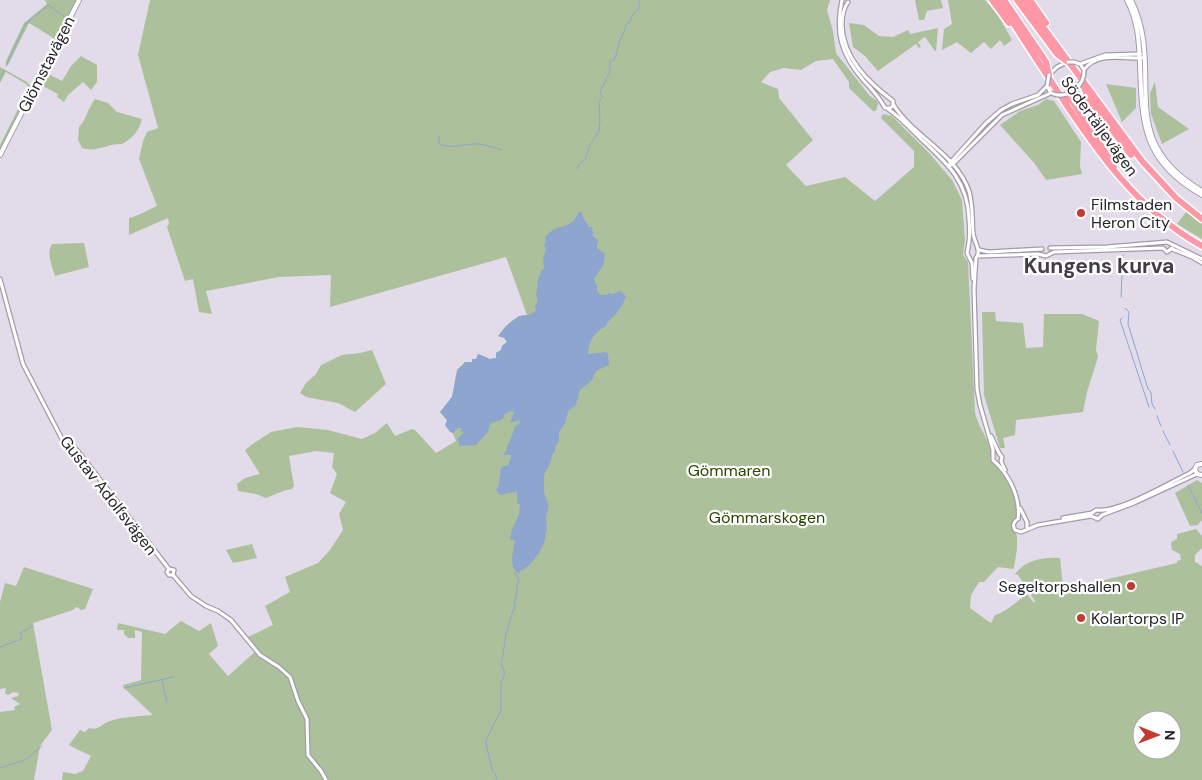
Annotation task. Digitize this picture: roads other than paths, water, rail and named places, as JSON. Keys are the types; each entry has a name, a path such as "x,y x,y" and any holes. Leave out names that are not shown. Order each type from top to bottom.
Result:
{"highway":[{"path":"992,0 1035,60 1047,73"},
{"name":"Södertäljevägen","path":"999,0 1114,172 1147,207 1172,227 1202,244"},
{"path":"1004,0 1046,62 1047,73"},
{"path":"1017,0 1051,41 1060,57 1068,62"},
{"name":"Södertäljevägen","path":"1023,0 1051,41 1132,149 1185,206 1202,219"},
{"path":"1030,0 1049,27 1051,41"},
{"path":"1082,82 1085,93 1102,117 1146,172 1175,200 1185,206"},
{"path":"1062,95 1072,102 1112,163 1138,192 1170,221 1202,244"},
{"path":"1154,174 1202,215"},
{"path":"1172,227 1202,251"}],"main road":[{"name":"Glömstavägen","path":"0,155 79,0"},
{"path":"1129,0 1136,23 1142,56"},
{"path":"1129,0 1140,24 1143,120 1148,136 1166,167 1178,180 1202,193"},
{"path":"1199,474 1195,469 1197,465 1202,464"}],"street":[{"path":"845,1 852,0"},
{"path":"845,1 842,35 858,67 865,77 892,100 904,118 952,163 964,179 970,195 974,237 977,248 974,289"},
{"path":"845,1 838,27 842,44 854,68 884,106 921,138 948,166 959,179 966,196 970,219 967,253 970,258 974,289 977,389 993,450 994,461 1000,462"},
{"path":"1133,55 1138,49 1139,40"},
{"path":"1080,64 1105,55 1142,56"},
{"path":"948,166 1002,115 1050,93 1062,95 1071,92 1082,82 1084,70 1090,64 1102,58 1142,56"},
{"path":"1050,93 1046,87 1047,73 1068,62 1080,64 1084,70"},
{"path":"952,163 986,123 1001,110 1038,95 1046,87"},
{"path":"883,103 885,99 889,98"},
{"path":"888,109 893,104"},
{"path":"969,247 989,252 1042,249 1046,246 1050,248 1169,242 1172,247 1202,263"},
{"path":"1163,248 1164,243"},
{"path":"970,258 1042,254 1046,256 1050,253 1163,248 1167,252 1172,247"},
{"path":"1172,247 1193,253 1202,259"},
{"path":"1050,248 1050,253"},
{"path":"1042,249 1042,254"},
{"name":"Gustav Adolfsvägen","path":"0,279 20,359 63,441 77,450 169,570 168,574 173,575 191,596 231,620 260,655 279,666 290,677 298,701 307,719 308,755 326,780"},
{"path":"984,420 998,453 1002,457 1000,462 1015,496 1019,511 1018,518 1014,522 1015,530 1022,532 1027,528 1093,515 1096,510 1101,513 1134,503 1199,474"},
{"path":"994,456 998,453"},
{"path":"1000,462 1012,484 1027,528"},
{"path":"1018,518 1038,523 1093,515 1098,519 1101,513 1134,500 1195,469"}],"water":[{"path":"579,212 583,213 582,215 589,227 593,227 594,233 592,235 599,241 597,248 605,254 604,264 594,279 597,291 601,295 607,295 620,291 626,296 617,313 596,334 589,345 588,354 606,352 608,354 609,365 596,371 592,380 580,390 576,405 568,411 565,424 559,432 559,441 544,475 544,492 549,506 546,516 547,529 545,540 536,558 519,574 512,563 515,541 510,539 519,514 520,504 517,504 517,492 503,495 499,494 496,490 499,485 501,467 508,465 511,457 510,455 504,455 515,426 519,424 520,420 510,423 514,412 511,411 505,414 503,419 490,424 488,432 476,445 459,446 457,440 464,432 460,431 462,428 458,428 453,433 450,432 445,425 447,420 440,412 452,397 457,370 465,362 472,362 472,359 476,359 478,354 490,359 496,358 496,353 507,342 504,338 498,336 506,326 519,316 528,315 536,311 535,307 538,300 536,295 537,283 541,271 544,269 545,237 555,229 572,222"}],"waterway":[{"path":"577,169 580,163 585,160 590,145 599,131 599,103 602,96 600,91 610,72 610,61 614,60 628,22 630,22 632,16 639,8 639,0"},
{"path":"6,66 25,25 48,5 65,17"},
{"path":"0,79 4,70"},
{"path":"439,136 439,144 444,146 479,144 502,150"},
{"path":"1121,297 1123,255"},
{"path":"1125,308 1129,312 1128,324 1155,409"},
{"path":"1122,318 1120,320 1149,407"},
{"path":"1157,416 1161,426"},
{"path":"1163,431 1170,445"},
{"path":"1173,451 1183,472"},
{"path":"1188,485 1202,513"},
{"path":"502,661 506,634 513,610 515,609 519,581 515,572"},
{"path":"0,647 22,639 20,633 33,626"},
{"path":"493,772 486,740 501,710 501,683 505,673 501,663"},
{"path":"124,688 173,677"},
{"path":"162,681 167,702"},
{"path":"0,768 25,760 42,746"},
{"path":"495,774 497,780"}],"place":[{"name":"Filmstaden Heron City","path":"1081,213"},
{"name":"Segeltorpshallen","path":"1131,586"},
{"name":"Kolartorps IP","path":"1081,618"}],"district":[{"name":"Kungens kurva","path":"1099,266"}],"park label":[{"name":"Gömmaren","path":"729,470"},
{"name":"Gömmarskogen","path":"767,517"}]}
